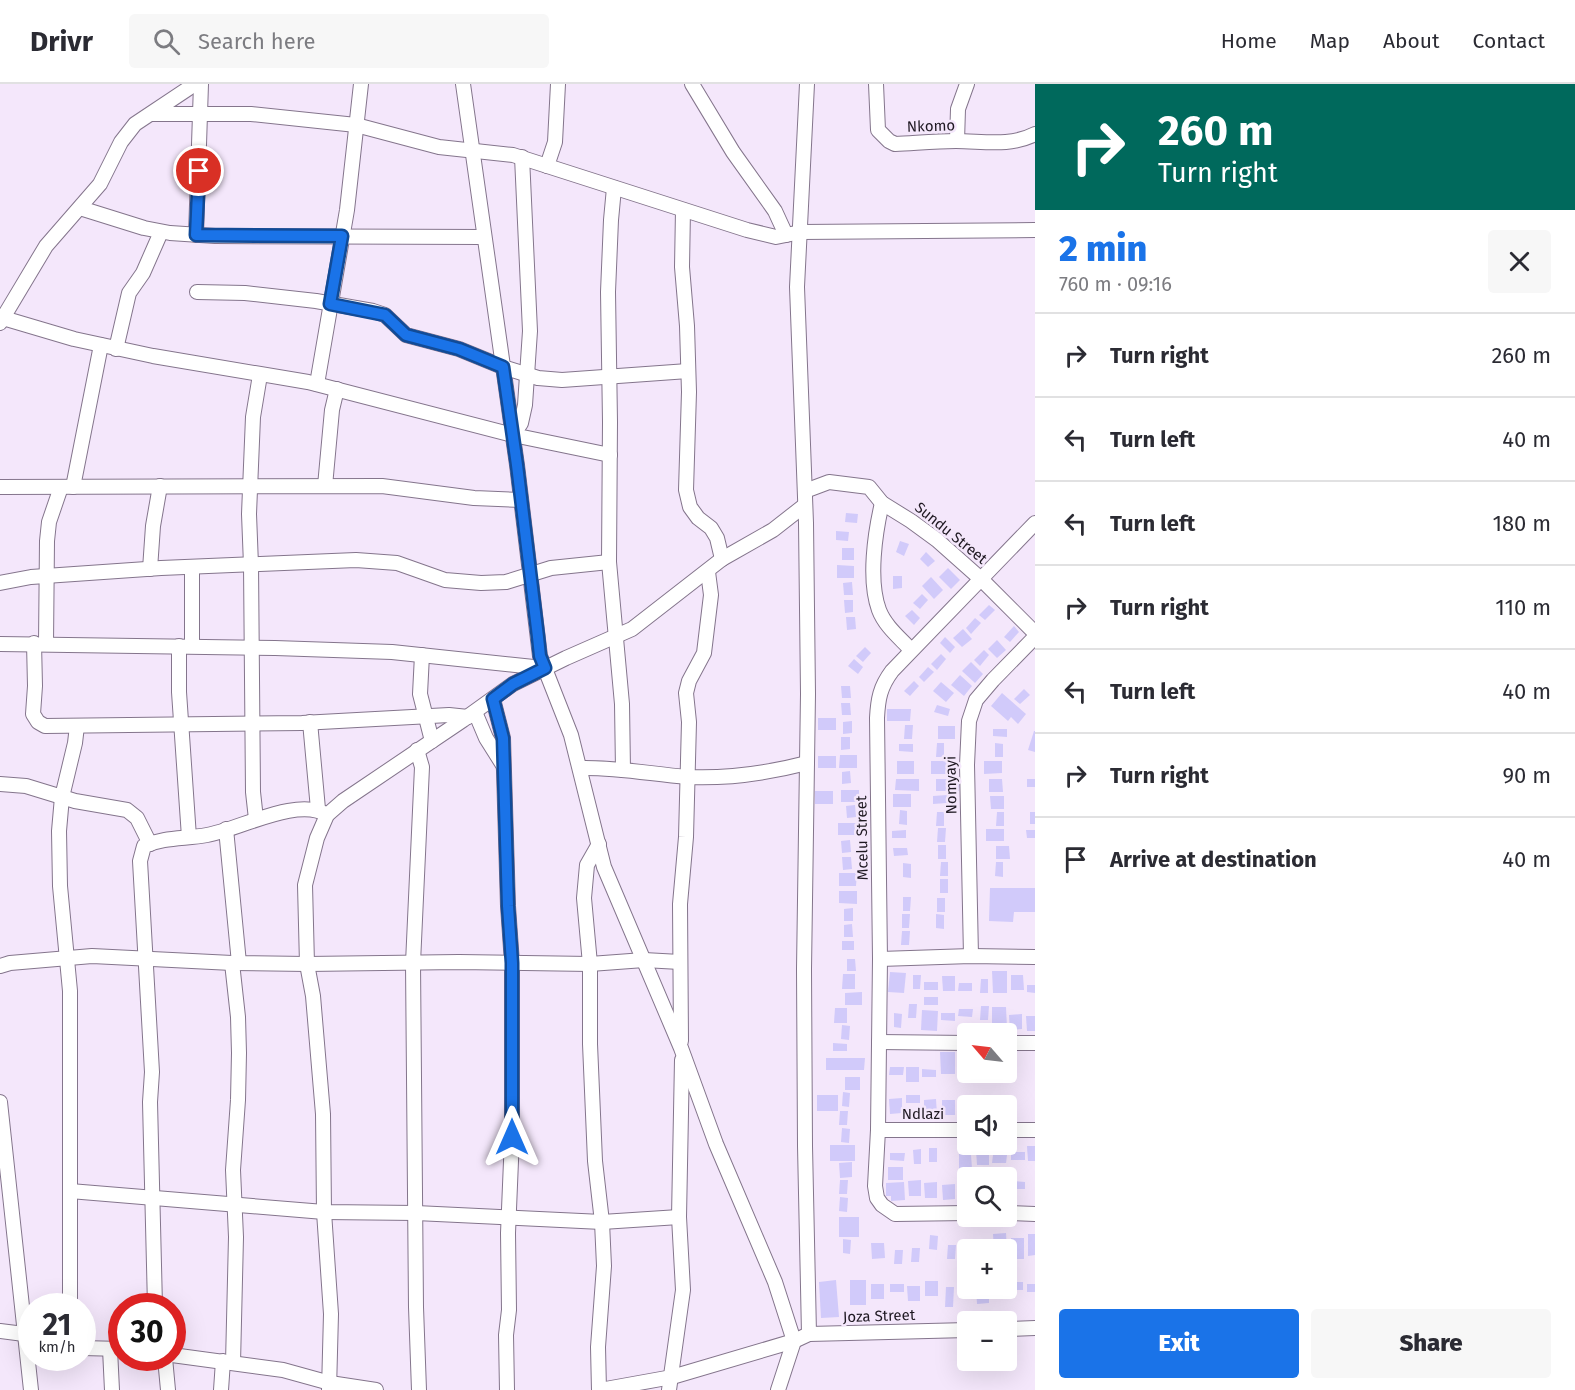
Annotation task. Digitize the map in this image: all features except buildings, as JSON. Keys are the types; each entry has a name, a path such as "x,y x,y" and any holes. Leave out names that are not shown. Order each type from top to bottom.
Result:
{"street":[{"path":"195,84 135,124 121,142 100,184 46,246 2,320 116,349 317,384 513,435 610,455"},
{"path":"196,235 201,84"},
{"path":"317,384 347,210 361,84"},
{"path":"463,84 513,435 540,656 571,735 604,867 681,1048 716,1144 775,1282 794,1341 778,1390"},
{"path":"547,166 555,142 558,84"},
{"path":"692,84 733,152 775,211 786,235"},
{"path":"807,84 797,287 805,498 807,763 805,1135 809,1334"},
{"name":"Nkomo","path":"876,84 878,130 895,144 957,141 1007,142 1018,141 1035,134"},
{"path":"957,141 958,109 967,84"},
{"path":"153,114 251,114 356,126 439,147 522,158 747,230 776,237 801,232 1035,230"},
{"path":"513,435 521,423 525,405 530,331 522,158"},
{"path":"614,188 608,292 609,562 622,704 623,770"},
{"path":"80,208 144,228 196,235 484,237"},
{"path":"683,210 682,267 688,372 686,490 690,507 698,518 711,528 717,538 722,559"},
{"path":"116,349 129,293 143,273 161,231"},
{"path":"197,292 244,293 330,304 385,315 406,335 459,349 538,378 562,380 688,372"},
{"path":"102,345 67,487 49,522 33,714 38,722 45,726 252,724 471,715"},
{"path":"255,819 249,514 254,417 260,375"},
{"path":"325,486 332,410 337,389"},
{"name":"Sundu Street","path":"805,498 829,482 869,487 882,503 911,520 937,540 982,580 1035,633"},
{"path":"150,569 153,526 160,486"},
{"path":"0,487 382,486 474,498 521,500"},
{"path":"154,1293 150,1102 152,1072 140,861 144,846 158,840 209,835 255,819 287,812 322,812 343,801 513,684 632,629 722,559 773,530 805,498"},
{"path":"882,503 875,550 876,597 879,611 887,625 911,650"},
{"name":"Mcelu Street","path":"957,1214 895,1214 887,1210 877,1198 875,1186 880,959 878,694 883,682 911,650 982,580 1035,523"},
{"path":"0,583 46,576 150,569 356,560 397,563 445,580 481,583 506,582 551,568 609,562"},
{"path":"189,837 182,723 185,646 192,567"},
{"path":"670,1384 683,1290 679,1217 680,904 688,777 689,722 686,693 689,681 704,653 711,595 708,572"},
{"name":"Nomyayi","path":"971,956 967,765 969,721 976,700 1035,638"},
{"path":"0,644 250,647 392,652 545,668"},
{"path":"422,655 419,674 420,694 432,741"},
{"path":"493,699 503,738 512,963 512,1137 509,1310 506,1335 507,1390"},
{"path":"471,715 503,765"},
{"path":"310,722 322,812 305,885 307,964 313,996 323,1114 324,1212 331,1314 330,1387"},
{"path":"70,1293 70,991 60,886 59,831 62,797 77,726"},
{"path":"417,750 422,767 413,963 416,1307 419,1390"},
{"path":"580,768 688,777 771,772 807,763"},
{"path":"0,784 26,786 62,797 127,810 137,818 150,844"},
{"path":"221,1390 228,1362 236,1237 233,1170 239,1053 226,829"},
{"path":"599,844 587,865 585,898 590,964 590,1044 595,1161 604,1266 598,1347 599,1390"},
{"path":"0,966 10,963 92,956 307,964 590,964 644,960 680,962"},
{"path":"880,959 971,956 1035,957"},
{"path":"879,1042 957,1042"},
{"path":"1017,1043 1035,1043"},
{"path":"0,1102 19,1293"},
{"name":"Ndlazi","path":"878,1130 957,1130"},
{"path":"1017,1130 1035,1130"},
{"path":"70,1191 324,1212 509,1216 602,1222 679,1217"},
{"path":"1017,1214 1035,1214"},
{"path":"1017,1329 1035,1328"},
{"name":"Joza Street","path":"599,1390 670,1384 809,1334 957,1330"},
{"path":"0,1331 18,1333"},
{"path":"186,1357 283,1370 330,1387 376,1390"},
{"path":"30,1371 30,1390"},
{"path":"112,1390 114,1371"},
{"path":"166,1371 168,1390"}],"route":[{"path":"199,171 196,235 342,236 330,304 385,315 406,335 459,349 503,367 540,656 545,668 513,684 493,699 503,738 512,963 512,1137"}]}
